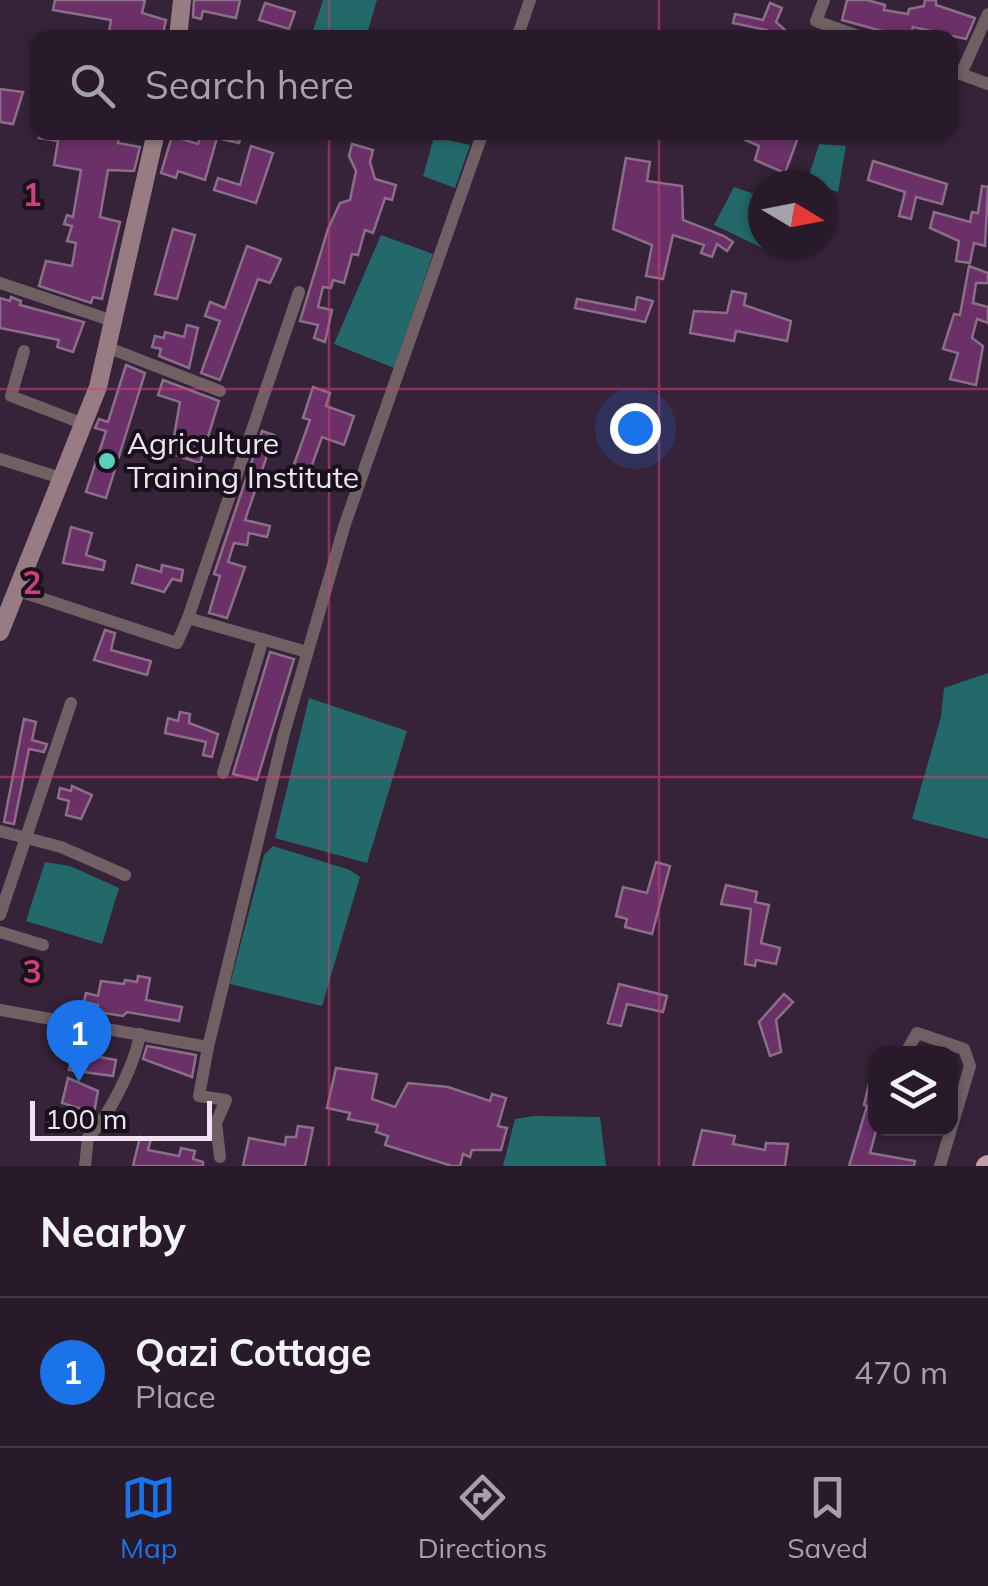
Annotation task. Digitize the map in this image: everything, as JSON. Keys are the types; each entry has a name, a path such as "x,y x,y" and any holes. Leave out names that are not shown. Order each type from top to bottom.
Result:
{"main road":[{"path":"179,30 182,0"},
{"path":"1,625 84,424 116,322 154,140"}],"street":[{"path":"520,30 530,0"},
{"path":"824,0 816,21 841,30"},
{"path":"958,68 988,14"},
{"path":"958,73 988,84"},
{"path":"220,1157 216,1123 226,1100 199,1096 307,652 362,472 480,140"},
{"path":"0,283 116,322"},
{"path":"16,590 177,643 299,292"},
{"path":"108,348 220,391"},
{"path":"24,351 12,396 84,424"},
{"path":"0,459 64,479"},
{"path":"188,618 307,652"},
{"path":"223,772 262,639"},
{"path":"0,915 71,703"},
{"path":"0,831 61,848 124,875"},
{"path":"0,932 44,946"},
{"path":"0,1010 208,1047"},
{"path":"86,1166 88,1137 99,1127 136,1057 140,1034"},
{"path":"909,1046 917,1034 955,1046"},
{"path":"958,1047 964,1049 970,1066 958,1106"},
{"path":"940,1166 949,1136"}],"shaded area":[{"path":"323,0 377,0 368,30 313,30"},
{"path":"433,140 470,145 455,188 423,176"},
{"path":"819,144 846,146 838,192 838,170 811,170"},
{"path":"734,187 748,192 748,241 714,225"},
{"path":"381,235 433,254 394,368 334,344"},
{"path":"988,673 988,839 912,819 941,717 944,688"},
{"path":"309,698 407,731 367,863 275,838"},
{"path":"273,846 350,870 360,877 322,1006 230,984 264,855"},
{"path":"45,862 70,866 119,888 102,944 26,921"},
{"path":"600,1117 606,1166 503,1166 515,1119"}],"building":[{"path":"55,0 145,0 142,13 166,20 164,30 109,30 111,20 53,10"},
{"path":"194,0 240,0 236,18 203,11 201,19 193,17"},
{"path":"847,0 867,0 885,5 884,10 908,14 909,9 924,6 925,0 936,0 936,5 975,18 966,39 958,37 958,30 878,30 842,20"},
{"path":"265,3 295,12 289,29 259,20"},
{"path":"770,3 782,8 776,22 785,30 733,23 735,14 763,20"},
{"path":"0,89 23,92 13,124 0,122"},
{"path":"52,140 119,140 118,143 140,147 134,171 108,170 100,217 120,222 102,299 93,297 91,303 39,286 46,261 72,266 76,243 67,241 72,226 64,224 67,215 73,217 81,170 54,165 58,141"},
{"path":"171,140 198,144 199,140 216,140 205,180 178,171 176,178 161,173"},
{"path":"746,140 797,140 786,170 755,160 759,146"},
{"path":"352,144 373,150 370,162 375,179 396,185 392,200 385,198 373,233 365,230 358,255 352,254 344,283 333,280 331,288 323,287 318,307 332,310 325,342 314,338 318,325 300,321 328,229 340,203 350,200 356,171 349,156"},
{"path":"251,146 273,153 256,203 214,190 218,178 240,185"},
{"path":"626,158 650,162 647,181 682,186 683,220 733,242 727,251 717,244 712,257 701,253 704,245 673,235 663,279 646,276 652,245 613,229"},
{"path":"873,161 947,184 942,204 916,197 911,219 899,216 905,192 868,180"},
{"path":"982,186 988,187 985,246 974,243 970,263 956,261 959,241 930,228 934,212 970,222 972,212 978,213"},
{"path":"173,229 195,235 177,299 155,294"},
{"path":"247,246 281,259 270,283 258,279 220,380 201,373 220,321 205,316 210,302 225,308"},
{"path":"969,266 988,273 988,283 976,283 973,303 988,307 988,323 977,319 972,338 983,346 976,385 950,379 958,353 943,349 954,314 960,315"},
{"path":"732,291 746,294 744,305 791,321 787,341 736,331 734,341 690,333 694,311 727,313"},
{"path":"11,297 21,301 20,305 84,322 73,352 57,347 59,340 0,328 0,298 10,301"},
{"path":"637,297 653,301 645,322 575,308 577,299 635,310"},
{"path":"187,325 198,328 189,368 159,356 161,349 152,347 155,336 164,338 165,332 184,337"},
{"name":"Agriculture Training Institute","path":"126,365 145,373 106,498 86,492 106,431 95,428 99,419 108,422"},
{"path":"163,380 219,401 200,463 171,454 180,402 158,395"},
{"path":"313,387 330,393 326,406 354,416 344,445 322,437 308,476 292,470 310,420 303,418"},
{"path":"262,431 274,435 245,520 270,526 267,537 249,533 247,545 234,543 228,562 245,567 227,618 209,613 220,576 214,574"},
{"path":"71,527 92,533 86,555 105,561 103,570 63,563"},
{"path":"137,565 161,572 162,565 183,570 181,581 172,579 164,592 132,583"},
{"path":"105,630 115,633 111,650 151,661 147,675 94,660"},
{"path":"270,652 294,659 257,780 233,774"},
{"path":"180,712 190,714 189,723 218,734 212,757 203,755 206,742 165,733 168,718 178,721"},
{"path":"24,719 36,722 32,740 47,744 44,752 29,749 14,824 4,822"},
{"path":"72,786 92,795 81,819 66,815 69,801 58,798 60,788 71,791"},
{"path":"656,862 670,866 652,934 625,927 627,919 616,916 623,887 647,893"},
{"path":"726,885 757,892 755,902 769,905 761,943 780,948 776,964 756,960 755,966 745,964 751,909 721,904"},
{"path":"138,976 150,978 146,1000 182,1007 179,1021 127,1012 123,1016 97,1012 98,1005 84,1002 86,993 98,996 101,981 124,984 125,980 137,982"},
{"path":"619,984 667,996 663,1012 627,1004 621,1026 608,1023"},
{"path":"784,994 793,1002 776,1020 781,1052 770,1056 759,1022"},
{"path":"147,1046 196,1055 192,1077 143,1059"},
{"path":"73,1052 116,1060 113,1076 69,1070"},
{"path":"336,1068 377,1074 372,1099 395,1107 408,1083 448,1087 490,1101 492,1094 506,1098 498,1126 507,1128 501,1150 472,1150 470,1157 463,1154 460,1166 452,1166 385,1145 388,1136 376,1132 378,1125 348,1119 350,1113 327,1108"},
{"path":"68,1078 98,1091 94,1113 62,1103"},
{"path":"868,1088 868,1136 875,1136 870,1153 915,1161 914,1166 849,1166 867,1106 864,1105"},
{"path":"298,1126 313,1128 305,1166 243,1166 249,1138 285,1145 286,1137 296,1137"},
{"path":"702,1130 735,1136 733,1144 765,1150 766,1143 788,1144 785,1166 693,1166"},
{"path":"140,1137 151,1139 148,1150 179,1156 181,1148 195,1151 193,1159 203,1162 203,1166 133,1166"}],"place":[{"name":"Agriculture Training Institute","path":"107,461"},
{"name":"Qazi Cottage","path":"79,1082"}]}
